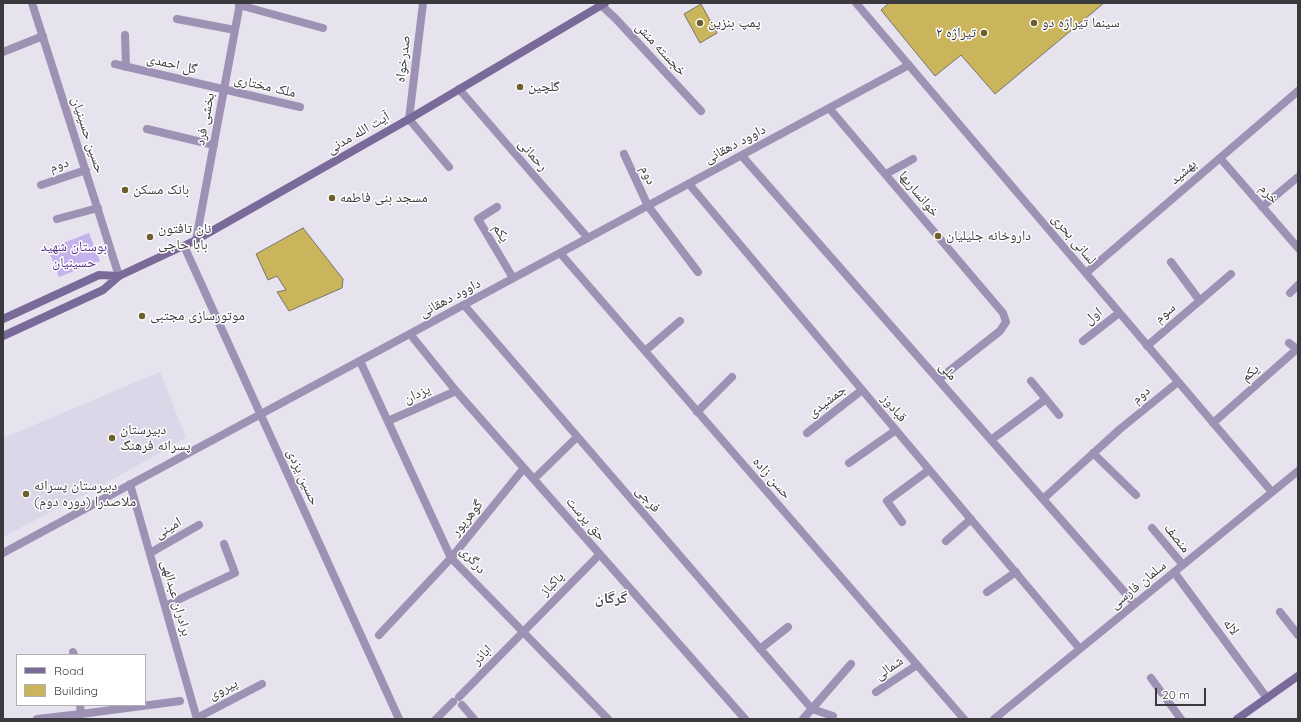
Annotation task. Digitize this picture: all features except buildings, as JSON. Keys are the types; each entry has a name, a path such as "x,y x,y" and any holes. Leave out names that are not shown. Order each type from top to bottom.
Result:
{"main road":[{"name":"آیت الله مدنی","path":"3,336 103,290 119,276 196,240 409,119 603,4"},
{"name":"آیت الله مدنی","path":"3,319 99,275 119,276"},
{"path":"1238,719 1298,676"}],"street":[{"name":"حسین حسینیان","path":"32,3 119,276"},
{"name":"صدرخواه","path":"409,119 423,3"},
{"name":"لسانی بحری","path":"856,3 1272,492"},
{"path":"240,4 322,28"},
{"name":"بخشی فرد","path":"196,240 240,4"},
{"name":"خجسته منش","path":"603,4 701,111"},
{"path":"177,19 235,30"},
{"path":"125,35 126,67"},
{"path":"3,52 43,36"},
{"name":"گل احمدی","path":"115,64 224,90"},
{"name":"داوود دهقانی","path":"3,553 909,65"},
{"name":"رحمانی","path":"459,89 588,238"},
{"name":"ملک مختاری","path":"224,90 300,108"},
{"name":"بهشید","path":"1086,274 1298,91"},
{"name":"خوانساریها","path":"829,108 1003,313 1006,322 1000,331 938,379"},
{"path":"409,119 449,167"},
{"path":"147,129 214,145"},
{"name":"دوم","path":"624,154 648,206 698,272"},
{"name":"ملی","path":"742,156 1135,604"},
{"name":"خرم","path":"1220,158 1298,248"},
{"path":"886,174 913,159"},
{"name":"دوم","path":"41,185 86,170"},
{"path":"1262,207 1298,177"},
{"name":"قبادوز","path":"689,184 1080,649"},
{"name":"یکم","path":"497,207 478,219 513,278"},
{"path":"57,219 98,208"},
{"name":"حسین یزدی","path":"184,246 399,719"},
{"name":"حسن زاده","path":"560,253 964,719"},
{"path":"1171,262 1200,301"},
{"name":"سوم","path":"1147,346 1231,274"},
{"path":"1290,292 1298,285"},
{"name":"فرجی","path":"464,305 812,709"},
{"name":"اول","path":"1083,341 1119,313"},
{"path":"645,351 680,321"},
{"name":"حق پرست","path":"410,334 456,391 745,719"},
{"name":"یکم","path":"1213,423 1297,349 1289,343"},
{"name":"درگری","path":"360,361 451,558 608,719"},
{"path":"698,412 732,377"},
{"path":"1031,381 1060,415"},
{"name":"دوم","path":"1093,453 1178,382"},
{"name":"جمشیدی","path":"807,433 862,390"},
{"name":"یزدان","path":"388,421 456,391"},
{"path":"991,440 1046,399"},
{"path":"849,463 896,430"},
{"path":"534,479 577,437"},
{"path":"1043,499 1093,453 1136,495"},
{"name":"گوهرپور","path":"379,635 451,558 524,468"},
{"path":"902,522 887,502 929,470"},
{"name":"سلمان فارسی","path":"995,719 1298,471"},
{"name":"برادران عبدالهی","path":"130,484 197,718"},
{"path":"946,541 971,519"},
{"name":"امینی","path":"150,553 199,525"},
{"name":"منصف","path":"1152,528 1183,565"},
{"path":"165,606 235,573 224,544"},
{"name":"پاکباز","path":"523,632 600,554"},
{"path":"987,592 1016,572"},
{"name":"لاله","path":"1174,572 1267,698"},
{"path":"1280,612 1298,635"},
{"path":"760,649 788,627"},
{"name":"اباذر","path":"436,719 523,632"},
{"path":"803,719 850,664"},
{"name":"شمالی","path":"876,692 917,665"},
{"path":"1151,678 1181,719"},
{"name":"پیروی","path":"197,718 262,684"},
{"path":"146,705 180,701"},
{"path":"462,705 474,719"},
{"path":"80,706 81,714"},
{"path":"37,719 142,706"},
{"path":"812,709 833,716"}],"shaded area":[{"path":"160,372 186,438 101,486 3,537 3,438"}],"green space":[{"name":"بوستان شهید حسینیان","path":"89,233 100,261 59,277 48,249"}],"place":[{"name":"پمپ بنزین","path":"700,23"},
{"name":"سینما تیراژه دو","path":"1034,23"},
{"name":"تیراژه ۲","path":"984,33"},
{"name":"گلچین","path":"520,87"},
{"name":"بانک مسکن","path":"125,190"},
{"name":"مسجد بنی فاطمه","path":"332,198"},
{"name":"داروخانه جلیلیان","path":"938,236"},
{"name":"نان تافتون بابا حاجی","path":"150,237"},
{"name":"موتورسازی مجتبی","path":"142,316"},
{"name":"دبیرستان پسرانه فرهنگ","path":"112,438"},
{"name":"دبيرستان پسرانه ملاصدرا (دوره دوم)","path":"26,494"}],"district":[{"name":"گرگان","path":"611,598"}]}
